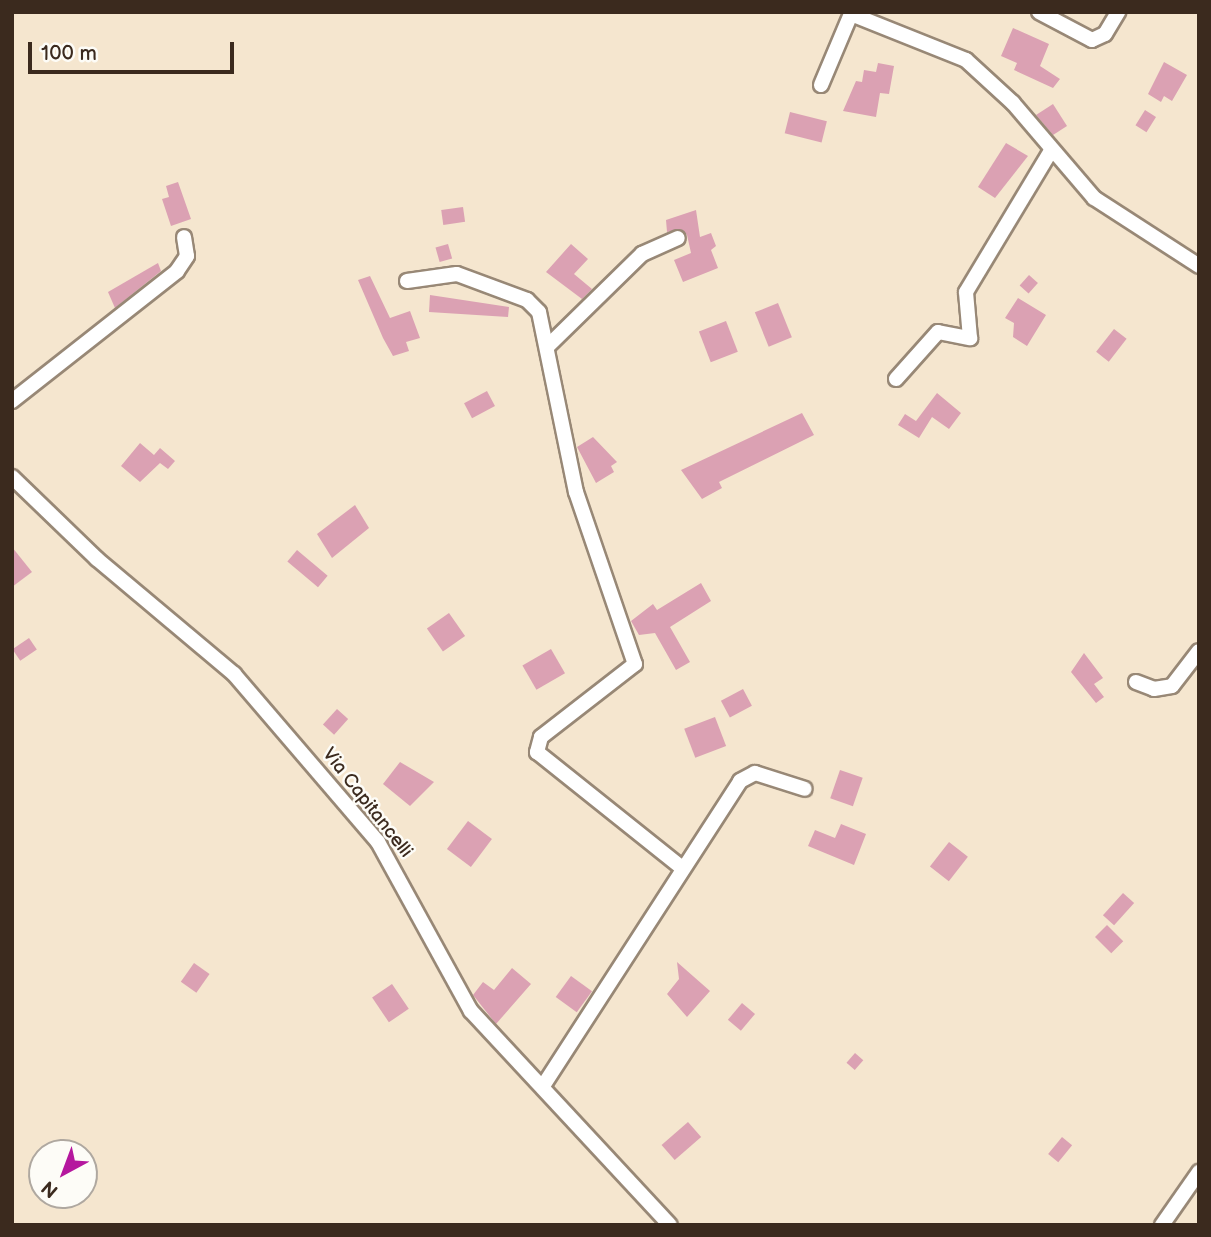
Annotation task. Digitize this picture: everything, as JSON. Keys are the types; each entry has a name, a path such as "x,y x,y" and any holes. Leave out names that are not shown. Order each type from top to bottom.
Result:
{"street":[{"path":"1039,12 1092,40 1105,34 1118,12"},
{"path":"821,85 846,17 864,15 976,67 1050,152 1109,210 1199,266"},
{"path":"896,380 938,332 970,338 966,292 1050,152"},
{"path":"12,401 180,269 187,256 184,237"},
{"path":"548,346 642,254 678,238"},
{"path":"407,281 454,274 523,298 539,312 576,492 635,664 541,737 537,752 680,866"},
{"name":"Via Capitancelli","path":"12,477 97,559 206,645 256,699 378,842 471,1011 670,1225"},
{"path":"1136,682 1157,690 1172,686 1199,651"},
{"path":"543,1086 680,866 748,775 805,789"},
{"path":"1162,1225 1199,1172"}],"building":[{"path":"1013,28 1049,44 1040,66 1060,79 1053,88 1014,70 1017,63 1001,56"},
{"path":"1164,62 1187,75 1172,101 1164,96 1161,102 1148,94"},
{"path":"878,63 894,66 889,94 880,93 876,117 843,111 856,81 862,82 864,70 876,72"},
{"path":"1053,104 1067,126 1053,135 1036,115"},
{"path":"1145,110 1156,117 1146,132 1135,125"},
{"path":"790,112 827,121 822,143 785,133"},
{"path":"1006,143 1028,156 995,198 978,187"},
{"path":"178,182 191,219 171,226 162,199 169,197 166,186"},
{"path":"463,207 465,222 443,225 441,210"},
{"path":"696,210 700,237 711,233 716,246 711,250 718,268 683,282 674,260 691,253 687,235 680,229 667,232 666,220"},
{"path":"448,244 452,258 440,262 436,248"},
{"path":"571,244 588,259 574,274 592,289 582,299 546,272"},
{"path":"158,263 161,271 115,308 108,292"},
{"path":"1029,275 1038,283 1029,293 1020,285"},
{"path":"370,276 390,318 410,311 420,338 406,342 409,351 393,356 383,338 358,280"},
{"path":"430,295 509,307 508,317 429,312"},
{"path":"1018,298 1046,315 1027,346 1013,337 1014,323 1005,318"},
{"path":"778,303 792,337 769,347 755,312"},
{"path":"726,321 738,352 711,362 699,331"},
{"path":"1114,329 1127,339 1109,362 1096,352"},
{"path":"487,391 495,406 472,418 464,403"},
{"path":"937,393 961,413 949,429 932,417 919,438 898,425 905,414 916,421"},
{"path":"802,413 814,435 719,482 722,488 702,499 681,470"},
{"path":"593,437 617,462 611,466 614,472 596,483 577,447"},
{"path":"140,443 154,455 160,448 175,461 168,469 160,463 140,482 121,466"},
{"path":"355,505 369,528 332,558 317,534"},
{"path":"12,547 32,572 12,587"},
{"path":"297,550 328,576 318,587 287,561"},
{"path":"701,583 711,601 670,627 690,662 676,670 655,633 639,635 631,621 653,604 657,610"},
{"path":"449,613 465,636 443,651 427,628"},
{"path":"29,638 37,650 20,661 12,649"},
{"path":"551,649 565,673 536,690 522,666"},
{"path":"1084,653 1103,678 1094,684 1104,697 1096,703 1071,672"},
{"path":"743,689 752,706 730,718 721,701"},
{"path":"337,709 348,719 334,735 323,725"},
{"path":"715,717 726,746 695,758 684,729"},
{"path":"400,762 434,782 410,806 383,784"},
{"path":"840,770 863,778 853,806 830,798"},
{"path":"468,821 492,839 471,867 447,849"},
{"path":"841,824 866,834 854,865 808,846 815,830 835,838"},
{"path":"949,842 968,857 949,881 930,866"},
{"path":"1123,893 1134,903 1114,925 1103,915"},
{"path":"1107,925 1123,941 1111,953 1095,937"},
{"path":"677,962 710,991 687,1017 667,994 679,979"},
{"path":"194,963 210,974 196,993 181,982"},
{"path":"512,968 531,984 496,1024 473,995 483,982 494,990"},
{"path":"571,976 592,991 577,1012 556,997"},
{"path":"392,984 409,1009 389,1022 372,997"},
{"path":"742,1003 755,1014 741,1031 728,1020"},
{"path":"855,1053 863,1060 855,1070 846,1063"},
{"path":"688,1122 701,1137 675,1160 662,1145"},
{"path":"1062,1137 1072,1145 1058,1162 1048,1154"}]}
